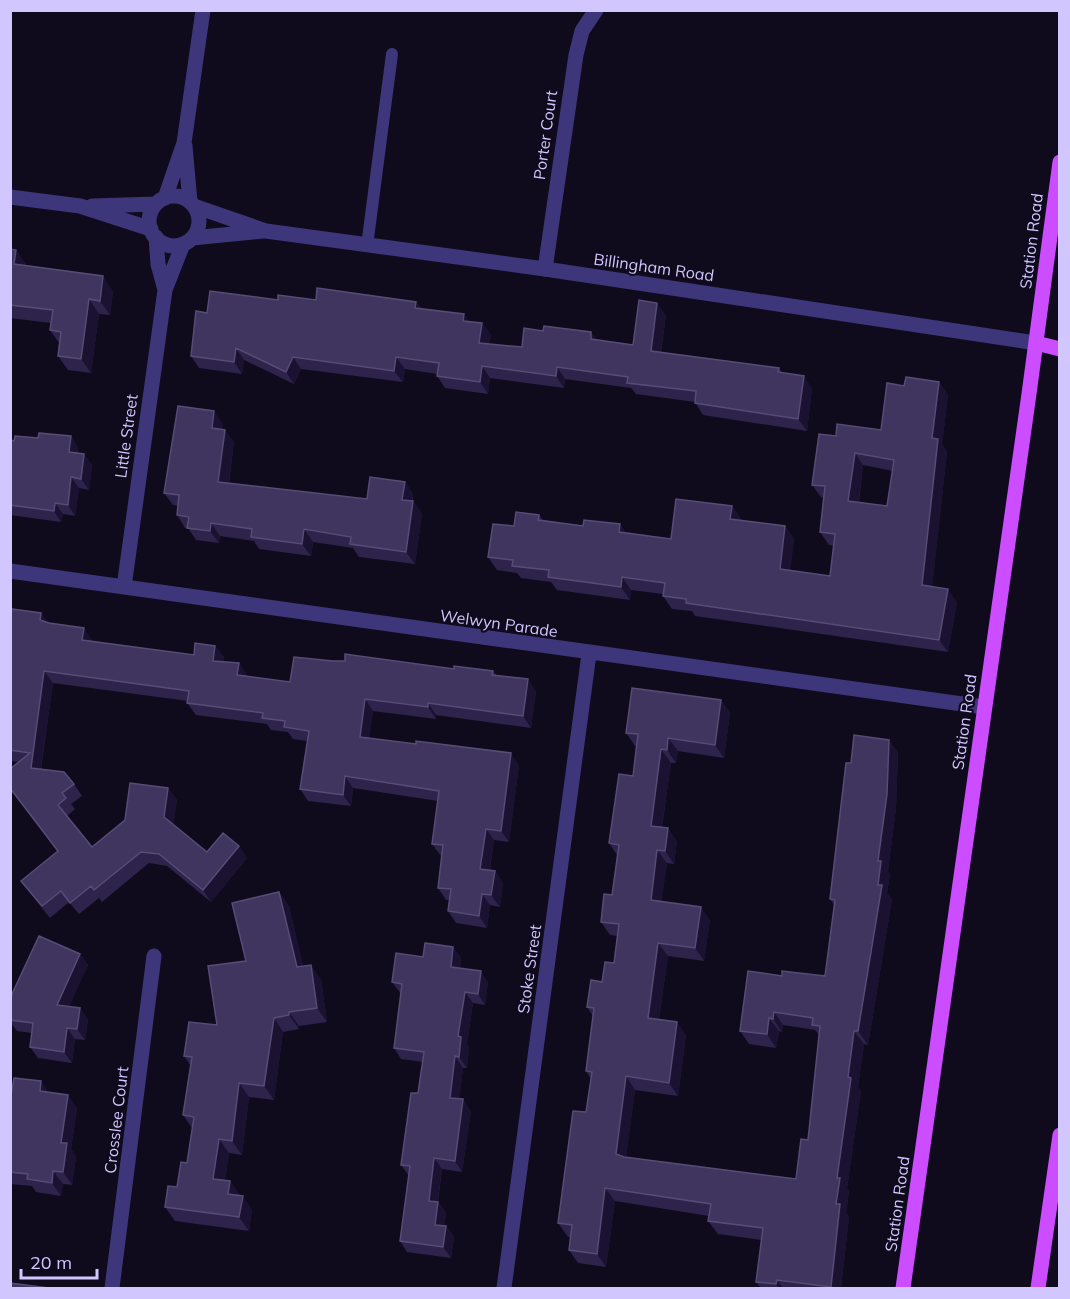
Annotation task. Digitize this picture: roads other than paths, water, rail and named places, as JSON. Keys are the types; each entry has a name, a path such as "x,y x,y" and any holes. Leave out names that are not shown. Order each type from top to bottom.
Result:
{"main road":[{"name":"Station Road","path":"903,1288 1036,343 1059,162"},
{"path":"1036,343 1059,341"},
{"path":"1036,343 1059,349"},
{"path":"1038,1288 1059,1135"}],"street":[{"path":"153,233 149,218 161,201 184,143 203,10"},
{"name":"Porter Court","path":"544,269 576,55 582,32 596,10"},
{"path":"80,206 153,233 168,245 188,241 198,225 192,204 184,143"},
{"path":"10,196 80,206 161,201 180,197 192,204"},
{"name":"Billingham Road","path":"192,204 266,231 544,269 1036,343"},
{"name":"Billingham Road","path":"188,241 266,231"},
{"name":"Little Street","path":"153,233 165,290"},
{"name":"Little Street","path":"124,587 165,290 188,241"},
{"name":"Welwyn Parade","path":"10,571 590,654 984,707"},
{"name":"Stoke Street","path":"504,1288 590,654"},
{"name":"Crosslee Court","path":"112,1288 154,956"}],"lane":[{"path":"367,246 392,54"}]}
